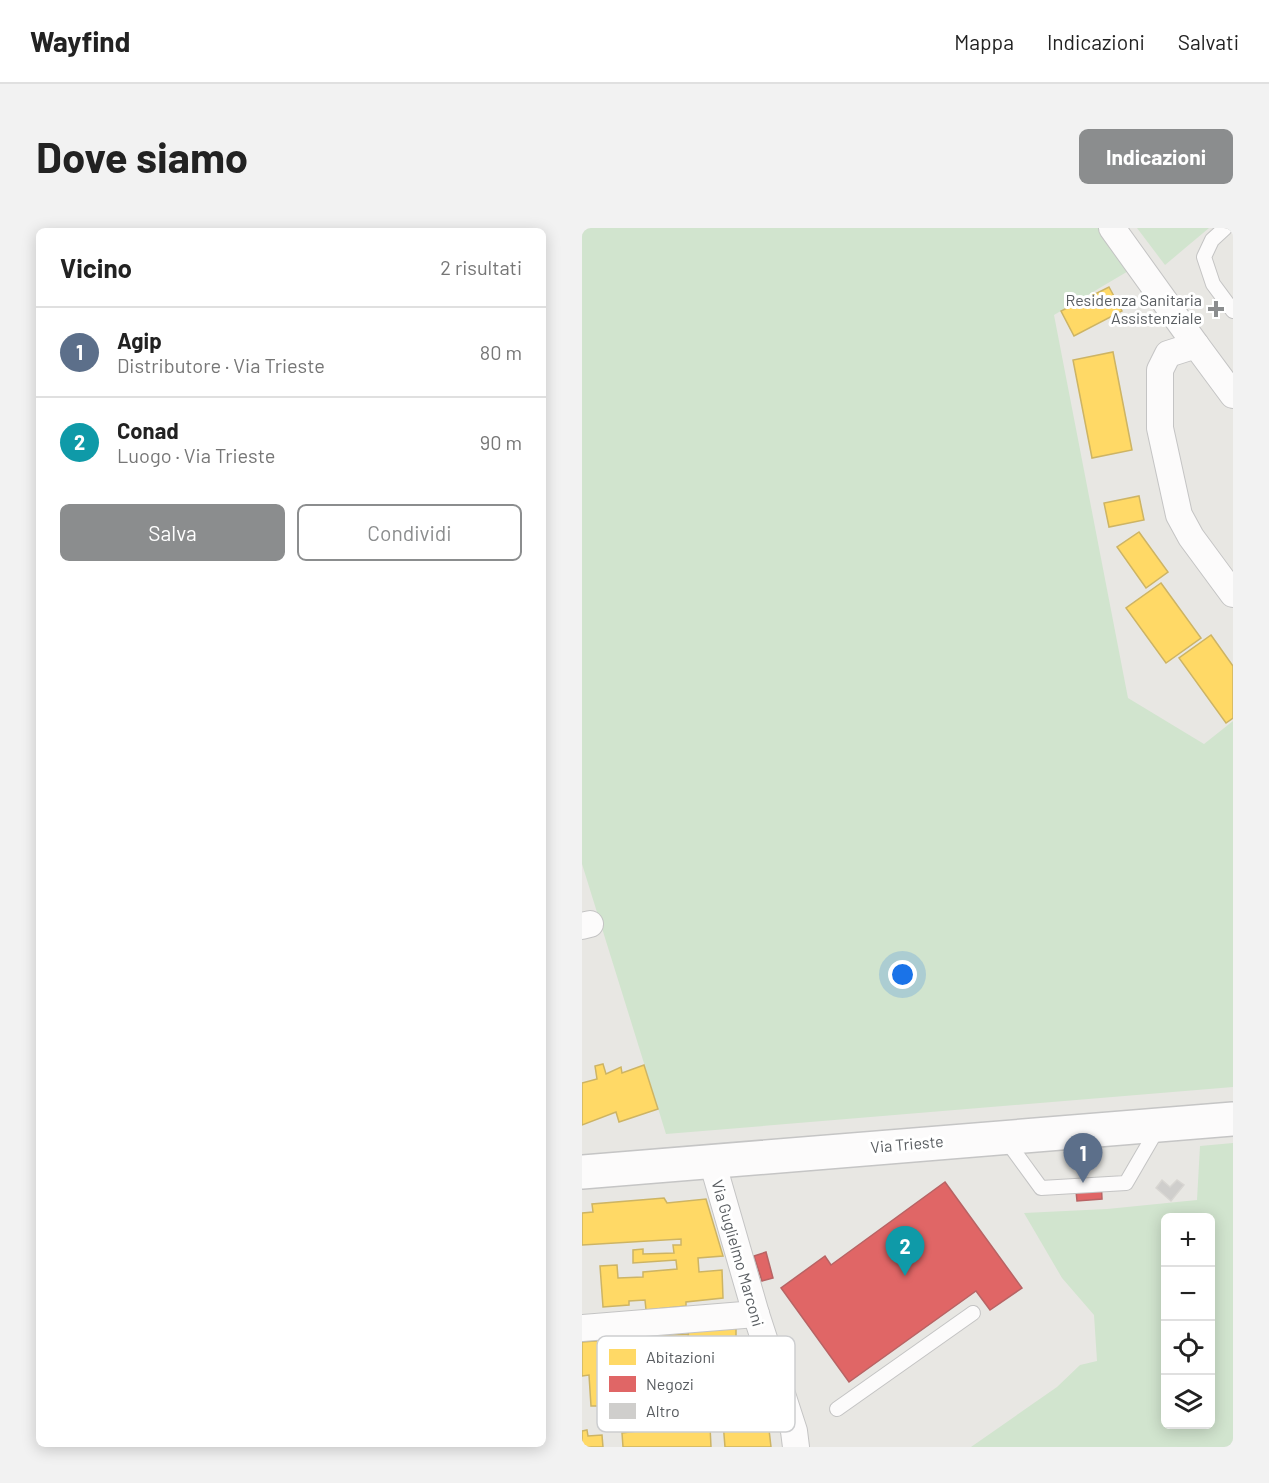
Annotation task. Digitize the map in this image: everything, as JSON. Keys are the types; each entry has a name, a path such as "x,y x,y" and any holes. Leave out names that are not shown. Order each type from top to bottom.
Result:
{"street":[{"path":"1112,228 1233,395"},
{"path":"1196,345 1168,354 1160,370 1160,428 1179,515 1191,537 1233,594"},
{"name":"Via Trieste","path":"582,1172 1233,1119"},
{"name":"Via Guglielmo Marconi","path":"712,1161 763,1336"},
{"path":"582,1328 756,1314"},
{"name":"Via Guglielmo Marconi","path":"794,1432 796,1447"}],"lane":[{"path":"1225,228 1212,240 1204,257 1213,284 1233,311"},
{"path":"1003,1136 1041,1188 1126,1184 1160,1125"},
{"path":"837,1409 973,1313"}],"green space":[{"path":"582,228 1100,228 1130,270 1054,315 1128,698 1204,744 1233,721 1233,1087 666,1134 582,864"},
{"path":"1137,228 1209,228 1165,265"},
{"path":"1233,1143 1233,1447 971,1447 1057,1387 1080,1365 1097,1361 1094,1315 1062,1278 1024,1213 1107,1209 1197,1200 1200,1146"}],"building: Abitazioni":[{"path":"1109,287 1122,311 1074,336 1061,311"},
{"path":"1113,352 1132,450 1092,458 1073,360"},
{"path":"1139,496 1144,520 1109,527 1104,503"},
{"path":"1139,532 1168,572 1146,588 1117,547"},
{"path":"1161,583 1201,638 1166,663 1126,608"},
{"path":"1211,635 1233,666 1233,718 1226,723 1179,658"},
{"path":"603,1064 606,1074 621,1067 622,1073 644,1065 658,1109 619,1122 616,1112 582,1125 582,1083 597,1079 595,1066"},
{"path":"664,1198 667,1203 706,1199 723,1256 698,1258 699,1272 722,1270 723,1298 686,1302 686,1306 646,1310 645,1300 629,1301 629,1305 603,1307 600,1266 617,1265 618,1278 643,1277 643,1272 677,1269 676,1260 633,1263 633,1250 643,1249 643,1254 674,1253 673,1245 681,1245 681,1239 582,1245 582,1213 593,1212 592,1204"},
{"path":"736,1325 736,1336 688,1336 688,1327"},
{"path":"688,1334 688,1336 662,1336"},
{"path":"597,1341 597,1406 591,1406 589,1375 582,1376 582,1342"},
{"path":"587,1430 588,1436 602,1435 603,1447 582,1447 582,1431"},
{"path":"710,1432 711,1447 623,1447 622,1433"},
{"path":"724,1432 769,1432 771,1447 725,1447"}],"building: Negozi":[{"path":"1101,1179 1102,1199 1077,1201 1075,1181"},
{"path":"945,1182 1022,1288 990,1310 976,1291 849,1382 781,1288 825,1256 831,1265"},
{"path":"766,1252 773,1278 762,1281 754,1256"}],"building: Altro":[{"path":"1162,1180 1170,1187 1177,1180 1184,1185 1171,1201 1156,1188"}],"place":[{"name":"Residenza Sanitaria Assistenziale","path":"1216,309"},
{"name":"Agip","path":"1083,1183"},
{"name":"Conad","path":"905,1276"}]}
